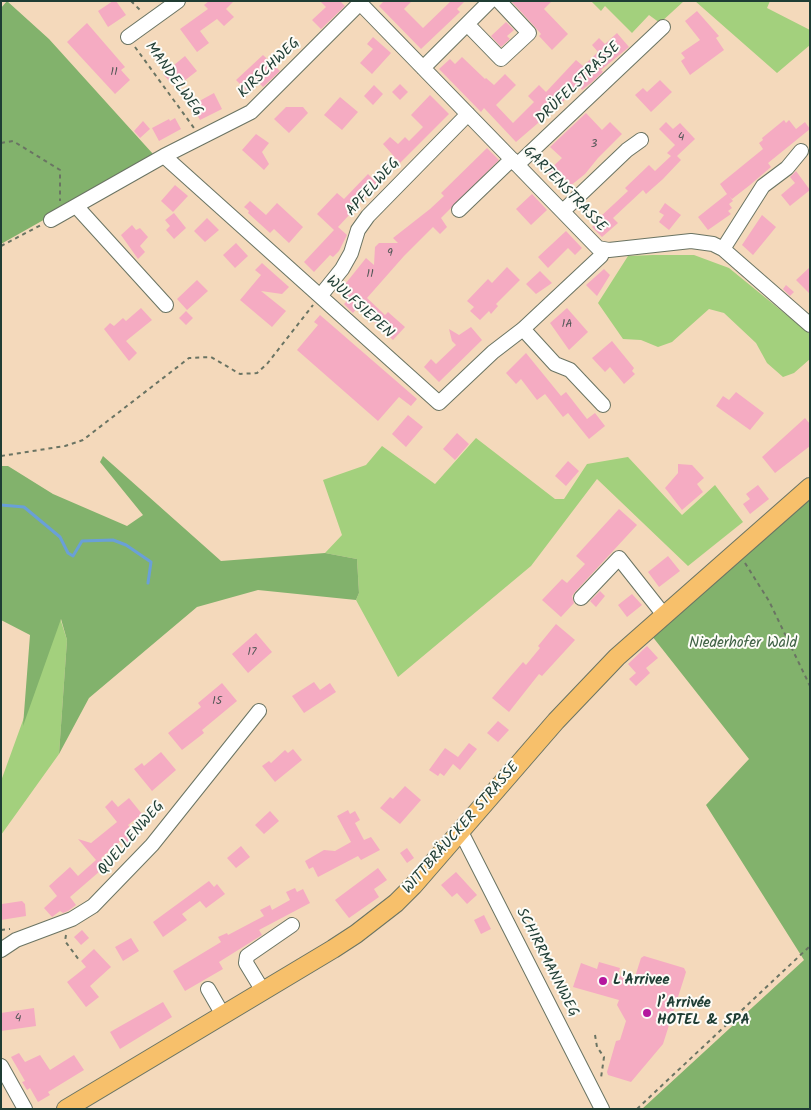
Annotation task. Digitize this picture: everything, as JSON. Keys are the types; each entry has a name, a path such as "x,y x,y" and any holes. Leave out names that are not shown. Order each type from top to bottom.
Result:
{"main road":[{"name":"WITTBRÄUCKER STRASSE","path":"66,1109 356,934 375,919 413,886 556,721 617,657 810,487"}],"street":[{"path":"128,37 178,1"},
{"path":"423,68 490,1"},
{"path":"467,24 501,59 529,33 499,1"},
{"name":"GARTENSTRASSE","path":"359,2 603,251 691,241 713,244 723,249 810,325"},
{"name":"KIRSCHWEG","path":"164,156 251,112 359,2"},
{"name":"DRÜFELSTRASSE","path":"459,210 515,162 662,27"},
{"name":"APFELWEG","path":"321,295 342,269 351,253 358,230 368,216 468,114"},
{"path":"563,211 627,150 642,140"},
{"path":"723,249 763,186 787,168 801,151"},
{"path":"56,217 164,156"},
{"name":"WULFSIEPEN","path":"164,156 439,403 601,256 603,251"},
{"path":"76,206 166,305"},
{"path":"523,328 555,364 570,370 603,405"},
{"path":"581,598 619,558 664,615"},
{"name":"QUELLENWEG","path":"1,950 19,938 83,913 98,901 152,844 259,711"},
{"name":"SCHIRRMANNWEG","path":"461,832 602,1109"},
{"path":"263,991 246,963 247,956 292,925"},
{"path":"208,989 223,1015"},
{"path":"1,1066 26,1109"}],"path":[{"name":"MANDELWEG","path":"128,37 200,138"},
{"path":"1,143 13,141 60,170 56,217 1,246"},
{"path":"1,456 65,446 83,440 189,358 199,356 211,357 240,374 257,373 268,364 321,295"},
{"path":"736,551 769,601 810,686"},
{"path":"68,932 65,941 79,960"},
{"path":"637,1109 810,946"},
{"path":"595,1035 597,1047 604,1057 601,1086"}],"green space":[{"path":"7,1 49,39 153,154 1,244 1,8"},
{"path":"591,1 684,1 660,23 649,15 632,33 605,6 601,11"},
{"path":"695,1 770,1 767,8 810,30 810,45 777,73"},
{"path":"694,255 729,268 810,334 810,359 794,373 783,377 767,363 756,343 724,313 709,309 672,342 658,347 641,340 623,339 598,303 628,256"},
{"path":"476,438 555,499 564,499 587,464 628,457 682,515 715,485 743,522 688,566 597,479 531,566 398,677 356,600 359,593 357,559 325,553 342,535 323,480 366,465 382,446 435,484"},
{"path":"103,456 221,561 325,553 357,559 359,593 356,600 258,590 197,607 89,698 59,754 67,640 61,619 23,726 30,635 1,620 1,466 8,466 53,494 127,526 143,515 100,462"},
{"name":"Niederhofer Wald","path":"810,499 810,1109 642,1109 804,960 706,805 749,759 652,636"},
{"path":"60,618 67,640 59,754 1,835 1,781"}],"building":[{"path":"116,1 126,15 108,27 98,11"},
{"path":"209,1 234,1 226,9 234,17 224,26 217,19 200,31 209,43 197,52 180,29 208,9 204,5"},
{"path":"320,1 340,1 345,6 321,29 312,20 326,7"},
{"path":"384,1 412,1 404,9 423,28 451,1 465,1 457,9 460,12 421,49 379,6"},
{"path":"511,1 552,1 544,9 568,34 552,50 539,36 541,34"},
{"path":"697,11 719,36 716,38 724,50 690,75 681,61 685,58 681,53 700,40 685,21"},
{"path":"506,22 514,30 507,36 510,39 501,47 491,36"},
{"path":"87,23 125,67 121,70 130,80 115,94 67,42"},
{"path":"617,33 629,47 601,70 603,72 591,83 582,90 580,87 516,142 484,108 481,112 439,69 450,59 455,64 462,57 494,85 505,74 516,85 496,105 513,123 534,102 528,96 539,85 546,92 576,60 583,66 598,52 592,45 599,38 605,44"},
{"path":"373,37 391,53 372,74 360,63 373,49 367,44"},
{"path":"263,55 280,71 263,87 258,82 248,92 236,80"},
{"path":"185,56 197,71 175,88 163,74"},
{"path":"660,80 672,92 651,112 635,95 643,88 647,92"},
{"path":"400,84 408,92 400,100 392,92"},
{"path":"374,85 383,94 373,105 364,96"},
{"path":"214,93 222,109 200,120 192,105"},
{"path":"430,95 449,114 400,163 383,144 390,137 398,144 405,137 409,141 423,127 411,115"},
{"path":"340,97 358,112 342,130 324,115"},
{"path":"286,107 303,107 308,113 289,133 274,119"},
{"path":"586,113 602,130 610,122 622,134 585,174 564,191 547,172 562,158 550,147"},
{"path":"175,118 181,129 159,141 152,128"},
{"path":"784,120 786,123 789,120 796,129 805,122 810,129 768,163 771,167 750,185 732,199 729,196 733,201 729,204 732,208 728,211 731,214 708,230 698,217 727,194 720,184 763,149 759,143 763,140 762,138"},
{"path":"143,121 150,129 140,138 134,131"},
{"path":"666,122 673,129 680,123 695,139 677,156 681,160 663,179 646,194 643,190 613,218 618,223 602,237 592,227 600,217 628,191 625,188 649,165 655,171 671,156 667,153 675,145 659,129"},
{"path":"256,134 269,143 262,152 269,164 264,170 242,150"},
{"path":"487,148 499,160 441,218 447,227 440,234 433,227 367,298 385,315 388,312 405,327 393,340 358,307 353,313 344,304 348,300 338,291 339,287 346,283 366,258 374,265 375,247 379,243 398,243 393,238 444,196 441,193"},
{"path":"796,171 810,190 790,206 781,195 795,183 790,177"},
{"path":"368,174 378,184 338,227 347,235 339,251 333,257 330,255 314,272 304,262 334,230 317,214 337,193 344,199"},
{"path":"175,185 188,196 173,212 161,201"},
{"path":"532,194 547,210 531,225 516,209"},
{"path":"250,201 266,215 277,203 303,227 289,243 274,229 270,233 248,213 249,211 244,207"},
{"path":"665,203 681,215 669,230 659,222 664,215 659,212"},
{"path":"174,213 186,228 174,239 166,230 170,226 165,220"},
{"path":"762,215 776,227 753,255 742,245"},
{"path":"207,218 219,230 205,242 194,231"},
{"path":"132,225 136,230 140,228 148,237 140,246 145,252 138,259 121,235"},
{"path":"566,231 582,248 575,255 568,248 548,268 538,257"},
{"path":"236,243 248,256 235,268 223,255"},
{"path":"262,263 289,287 282,294 261,291 286,311 272,327 240,300 261,275 255,270"},
{"path":"507,267 520,280 496,304 498,306 491,314 489,311 480,320 470,311 474,307 467,301 488,279 492,283"},
{"path":"810,267 810,294 796,280"},
{"path":"604,269 610,275 597,296 586,285"},
{"path":"540,271 552,283 536,294 526,284"},
{"path":"197,280 208,291 187,310 177,299"},
{"path":"786,285 794,292 790,296 783,289"},
{"path":"141,308 152,320 126,341 137,353 129,361 104,329 110,323 114,326 123,318 126,321"},
{"path":"567,308 588,332 569,350 550,323"},
{"path":"186,311 193,318 186,325 179,318"},
{"path":"320,315 417,399 411,406 399,397 378,421 297,350 318,325 314,322"},
{"path":"471,327 482,340 439,382 424,367 431,359 436,364 456,345 452,341 449,329 459,335"},
{"path":"612,341 634,368 632,371 635,374 624,384 610,367 605,372 592,358"},
{"path":"526,353 561,396 566,392 587,419 595,413 605,426 589,439 568,413 563,417 545,394 537,400 521,379 516,384 506,373"},
{"path":"736,392 764,413 750,430 716,406 723,396 729,400"},
{"path":"408,415 423,427 406,447 392,434"},
{"path":"805,418 810,424 810,446 775,473 762,457"},
{"path":"457,433 469,444 455,460 443,449"},
{"path":"568,461 579,471 566,486 555,476"},
{"path":"678,464 692,465 704,478 697,484 703,492 682,510 665,488 678,473"},
{"path":"758,485 769,499 750,514 743,504 750,499 746,494"},
{"path":"619,509 637,525 575,592 572,596 574,603 561,617 542,600 562,579 567,583 585,564 576,556"},
{"path":"668,556 680,571 659,587 648,572"},
{"path":"600,591 605,596 596,607 590,601"},
{"path":"632,594 642,605 627,617 618,605"},
{"path":"556,624 575,640 542,676 539,674 509,712 492,698 523,662 526,665 540,648 538,646"},
{"path":"256,633 272,652 248,673 232,654"},
{"path":"647,646 658,658 646,668 650,673 636,686 629,679 636,673 628,664"},
{"path":"314,682 320,690 330,683 336,692 304,713 292,696"},
{"path":"222,683 237,701 202,730 204,733 182,750 168,733 201,707 198,703"},
{"path":"498,721 509,730 498,742 487,733"},
{"path":"469,743 477,749 460,770 453,764 444,776 440,773 438,776 429,770 445,748 458,757"},
{"path":"293,749 302,760 275,782 262,766 269,761 271,763 285,750 288,753"},
{"path":"161,752 176,770 152,791 134,769 142,763 144,766"},
{"path":"405,786 421,800 400,824 380,808 390,797 393,799"},
{"path":"129,798 142,814 128,825 138,837 128,845 123,839 101,858 107,865 70,897 76,905 63,913 60,911 52,917 44,908 57,896 49,886 70,867 78,876 96,860 78,839 91,843 117,822 105,807 112,800 118,807"},
{"path":"348,810 350,814 355,811 360,820 355,823 364,840 371,837 380,850 361,860 358,856 318,877 313,867 309,869 305,861 324,850 335,851 351,842 337,816"},
{"path":"270,811 279,821 264,834 255,825"},
{"path":"241,846 250,857 236,868 227,858"},
{"path":"407,848 414,858 407,863 400,853"},
{"path":"378,868 387,880 374,889 379,897 349,918 335,900"},
{"path":"456,872 477,895 467,904 457,893 452,897 441,885"},
{"path":"209,881 214,887 217,884 225,894 206,908 200,901 182,914 187,920 163,937 153,922"},
{"path":"295,888 297,892 303,889 310,903 259,930 262,935 219,962 223,969 185,991 173,971 221,942 218,937 227,933 228,935 264,916 260,910 270,905 272,910 290,900 286,892"},
{"path":"22,901 25,904 26,916 1,920 2,904"},
{"path":"484,915 491,929 481,934 474,920"},
{"path":"82,930 89,938 81,945 74,937"},
{"path":"131,938 139,951 123,961 115,947"},
{"path":"94,949 111,967 90,986 99,997 86,1007 67,982 86,967 81,961"},
{"name":"l’Arrivée HOTEL & SPA","path":"644,956 684,968 686,972 663,1044 631,1082 608,1075 607,1072 616,1041 620,1040 626,1021 617,1005 619,1000 573,987 581,963 597,969 599,962 620,968 618,975 634,980 641,958"},
{"path":"163,1002 172,1017 120,1049 110,1032"},
{"path":"34,1008 36,1026 1,1031 1,1013"},
{"path":"19,1053 25,1062 40,1055 50,1070 74,1055 84,1070 48,1092 50,1095 38,1102 30,1088 27,1090 22,1082 25,1081 11,1057"}],"waterway":[{"name":"WULFSIEPEN","path":"1,505 24,507 60,537 68,553 73,556 82,541 113,540 126,545 151,562 148,583"}],"place":[{"name":"L'Arrivee","path":"603,981"},
{"name":"l’Arrivée HOTEL & SPA","path":"647,1013"}]}
